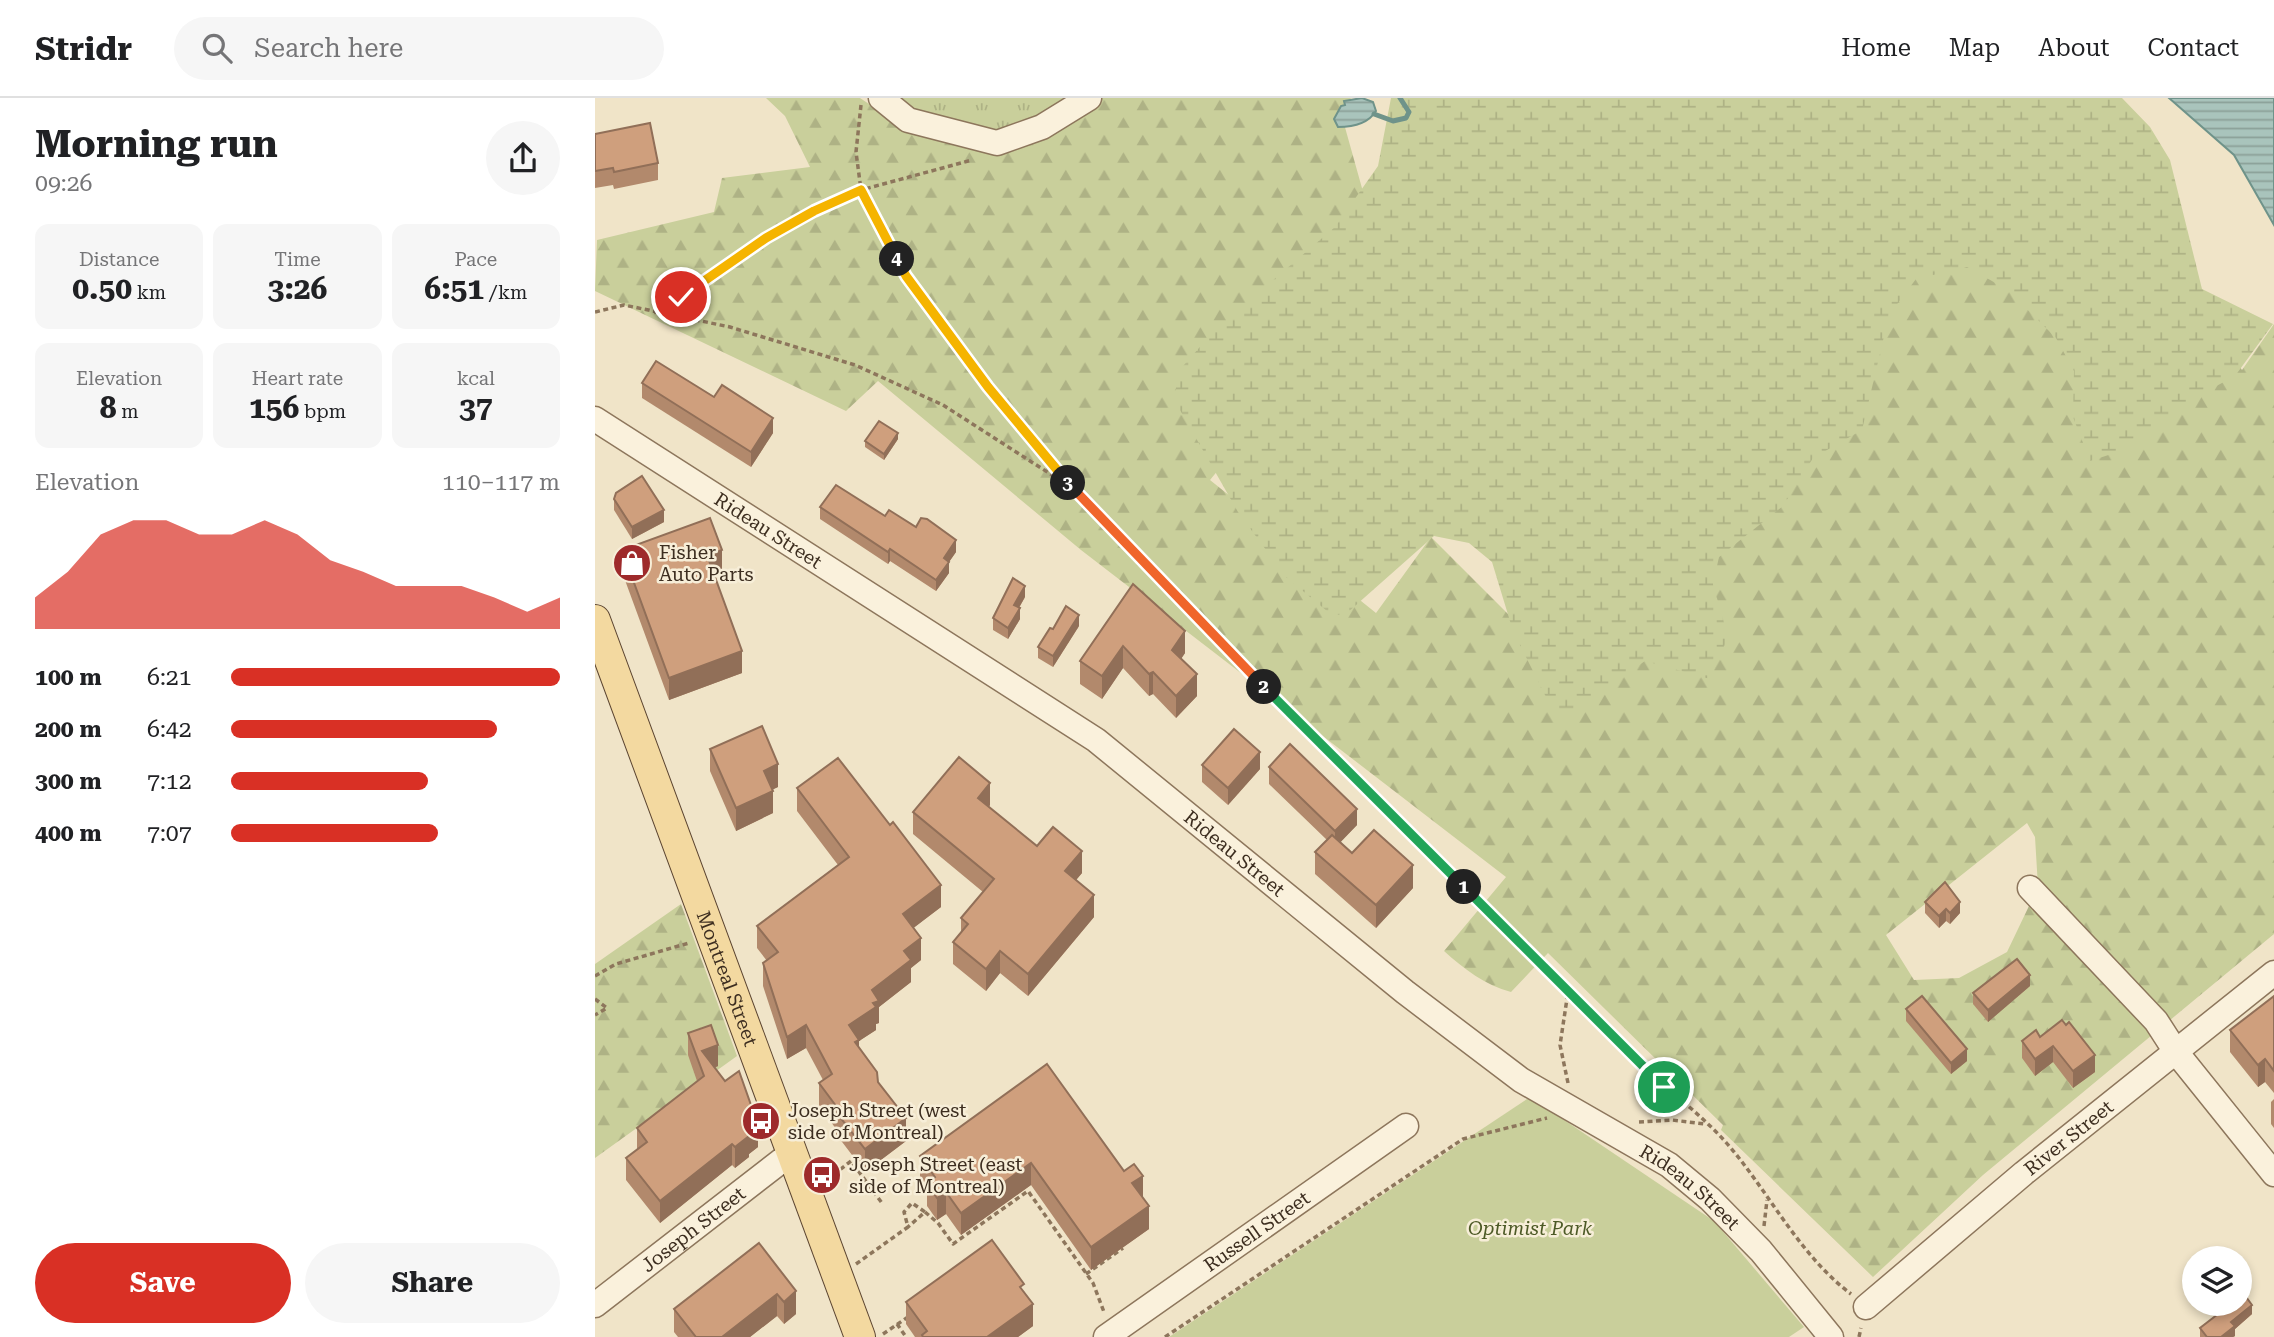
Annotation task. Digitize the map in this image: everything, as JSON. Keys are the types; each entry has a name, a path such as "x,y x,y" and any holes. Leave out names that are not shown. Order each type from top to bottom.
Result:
{"main road":[{"name":"Montreal Street","path":"595,621 790,1154 860,1337"}],"street":[{"path":"881,98 908,120 1000,142 1042,127 1089,98"},
{"name":"Rideau Street","path":"595,419 1096,740 1405,992 1521,1080 1669,1165 1761,1251 1831,1337"},
{"path":"2031,888 2156,1021 2176,1052 2274,1174"},
{"name":"River Street","path":"1860,1301 2274,973"},
{"name":"Russell Street","path":"1110,1335 1406,1126"},
{"name":"Joseph Street","path":"595,1305 790,1154"}],"path":[{"path":"861,98 856,152 861,190 906,276 988,387 1074,489 1240,662 1643,1068 1734,1153 1767,1200 1811,1254 1860,1301"},
{"path":"654,313 723,271 766,238 814,211 861,190 966,163 1000,142"},
{"path":"595,312 624,305 730,327 855,365 943,405 1074,489"},
{"path":"595,976 616,964 710,934"},
{"path":"1568,992 1560,1045 1568,1085"},
{"path":"595,999 607,1008 595,1015"},
{"path":"1165,1337 1463,1139 1549,1118"},
{"path":"1639,1122 1672,1121 1707,1125"},
{"path":"806,1195 851,1161 882,1202"},
{"path":"908,1227 904,1212 912,1203 938,1223 953,1244 1028,1191 1086,1275 1110,1335"},
{"path":"1764,1232 1767,1200"},
{"path":"838,1278 925,1212"},
{"path":"1086,1275 1123,1248"},
{"path":"879,1337 919,1309"},
{"path":"897,1324 906,1337"}],"green space":[{"path":"766,98 860,98 899,124 993,153 1097,98 1351,98 1341,113 1398,317 1273,403 1210,480 1376,613 1431,537 1532,638 2055,98 2242,370 2274,324 2274,934 1983,1175 1873,1277 1721,1130 1723,1125 1548,953 1511,992 1475,976 1444,951 1506,877 1081,550 878,381 846,411 595,291 597,240 714,212 722,178 810,167 785,116","holes":["2027,823 2035,837 2038,887 2007,952 1959,978 1914,980 1886,935"]},
{"path":"889,98 1070,98 1042,119 983,136 907,111"},
{"path":"1391,98 2122,98 2150,127 2170,160 2202,289 2273,324 2235,376 2181,405 2127,449 2090,461 2073,417 2074,371 2056,338 2008,290 1967,267 1916,279 1889,315 1862,430 1813,458 1783,506 1719,557 1713,584 1728,637 1710,679 1645,661 1567,714 1548,701 1513,631 1492,562 1469,543 1434,536 1347,613 1333,616 1286,577 1238,512 1176,403 1176,374 1214,331 1335,227 1378,166"},
{"path":"681,904 737,1056 595,1158 595,964"},
{"name":"Optimist Park","path":"1530,1097 1714,1221 1804,1327 1789,1337 1169,1337"}],"water":[{"path":"1362,98 1373,102 1376,111 1373,115 1360,124 1338,127 1334,119 1341,106 1345,105 1344,101"},
{"path":"2169,98 2274,98 2274,225 2234,155"}],"building":[{"path":"650,123 658,163 614,172 613,168 595,171 595,134"},
{"path":"656,361 714,397 722,385 773,418 751,452 642,383"},
{"path":"879,421 898,433 884,454 865,441"},
{"path":"642,476 664,510 632,527 614,499 616,493"},
{"path":"836,485 885,516 889,510 916,527 921,518 927,519 956,540 944,558 949,562 936,580 820,507"},
{"path":"710,518 722,550 707,555 742,651 669,678 622,550"},
{"path":"1013,578 1025,586 1014,605 1020,608 1008,628 993,618"},
{"path":"1133,584 1185,631 1172,650 1197,674 1176,696 1153,672 1149,674 1123,646 1102,676 1080,661"},
{"path":"1066,606 1079,615 1053,656 1038,647 1050,628 1053,629"},
{"path":"762,726 778,764 764,771 773,791 736,808 710,749"},
{"path":"1234,729 1260,752 1228,788 1202,765"},
{"path":"1290,744 1357,809 1335,831 1269,767"},
{"path":"959,757 990,783 978,798 1037,846 1053,827 1082,851 1065,871 1094,895 1028,974 1000,951 986,969 953,942 968,924 961,918 994,879 913,812"},
{"path":"838,758 890,825 893,822 941,885 903,914 921,938 904,951 911,960 872,990 879,1001 873,1003 876,1007 849,1025 859,1040 855,1042 877,1072 878,1082 906,1118 865,1149 836,1112 839,1110 819,1083 832,1074 806,1025 787,1037 763,963 778,952 757,926 849,857 797,788"},
{"path":"1374,830 1413,865 1376,905 1315,852 1332,835 1352,853"},
{"path":"1945,882 1960,902 1950,913 1946,909 1939,916 1925,902"},
{"path":"2017,959 2030,975 1988,1010 1973,993"},
{"path":"1922,996 1967,1049 1951,1063 1906,1009"},
{"path":"2274,996 2274,1071 2265,1059 2258,1065 2230,1030"},
{"path":"2062,1020 2066,1025 2069,1022 2095,1055 2073,1071 2053,1046 2035,1059 2022,1041 2036,1030 2040,1037"},
{"path":"711,1025 718,1045 702,1051 725,1081 739,1071 758,1125 735,1147 732,1144 660,1201 626,1158 647,1142 637,1128 704,1076 688,1033"},
{"path":"1047,1064 1124,1171 1134,1164 1143,1176 1132,1183 1149,1206 1091,1247 1031,1163 961,1213 946,1192 937,1198 927,1184 935,1177 920,1156"},
{"path":"992,1240 1024,1284 1020,1287 1033,1304 987,1337 923,1337 927,1331 906,1302"},
{"path":"759,1243 796,1291 784,1302 777,1294 722,1337 696,1337 674,1309"},
{"path":"2216,1316 2238,1316 2231,1322 2235,1326 2221,1337 2207,1337 2200,1328"}],"waterway":[{"path":"1374,114 1393,121 1406,118 1409,112 1400,98"}],"place":[{"name":"Fisher Auto Parts","path":"632,563"},
{"name":"Joseph Street (west side of Montreal)","path":"761,1121"},
{"name":"Joseph Street (east side of Montreal)","path":"822,1175"}],"route":[{"path":"681,297 723,271 766,238 814,211 861,190 906,276 988,387 1074,489 1240,662 1664,1087"}]}
